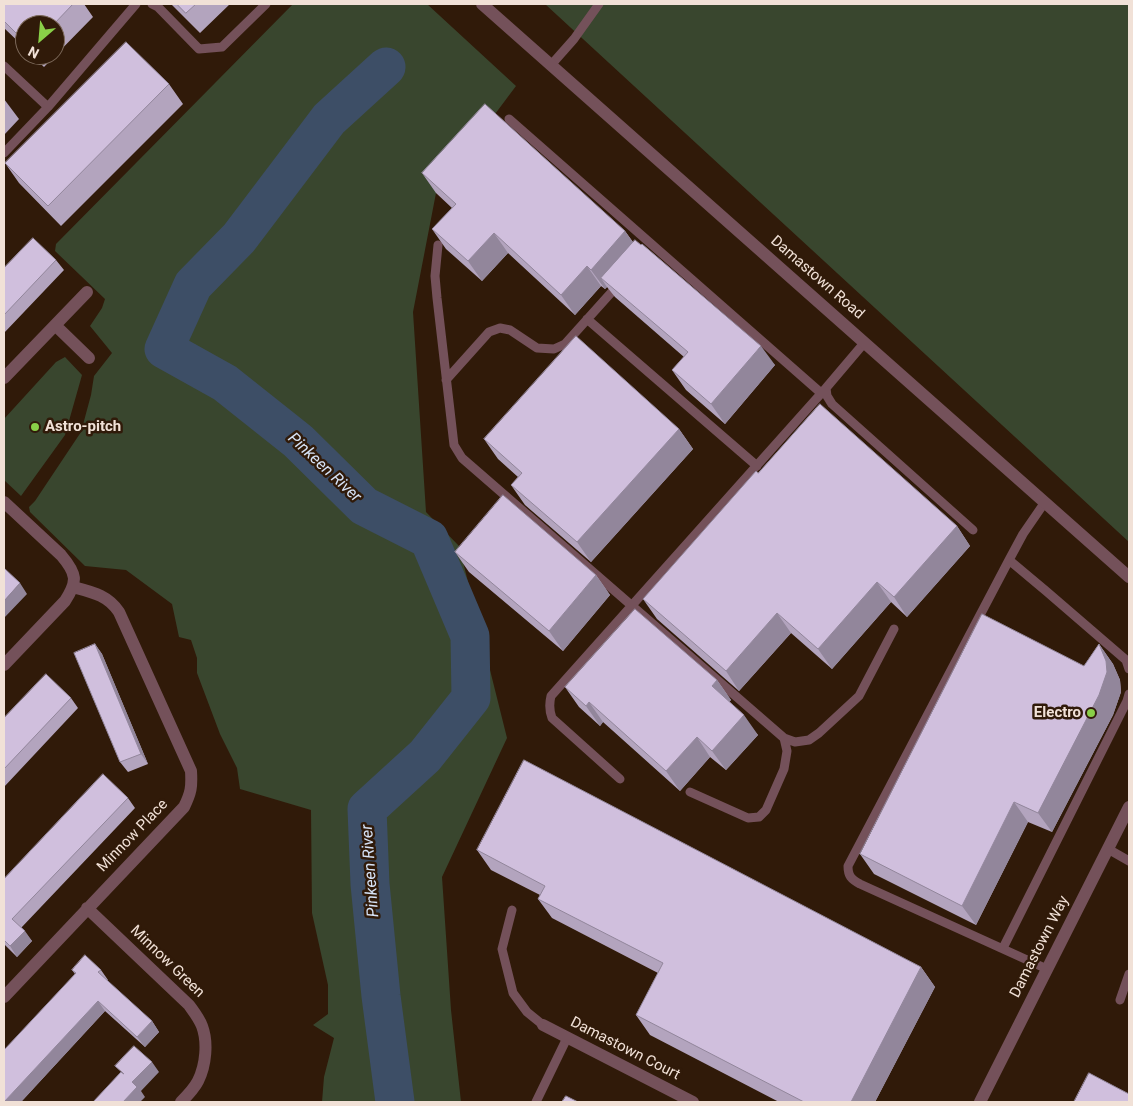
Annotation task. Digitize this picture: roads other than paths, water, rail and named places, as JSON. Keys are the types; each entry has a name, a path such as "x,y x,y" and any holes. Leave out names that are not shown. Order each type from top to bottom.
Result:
{"street":[{"name":"Damastown Road","path":"482,4 1129,577"},
{"path":"4,378 87,292"},
{"path":"55,325 89,358"},
{"path":"4,502 61,555 74,574 73,587 65,602 4,665"},
{"name":"Minnow Place","path":"4,994 184,807 192,784 191,772 119,612 114,604 104,596 73,587"},
{"name":"Damastown Way","path":"980,1102 1129,807"},
{"name":"Minnow Green","path":"88,908 189,1005 202,1026 205,1046 203,1068 199,1080 180,1102"},
{"name":"Damastown Court","path":"543,1025 693,1102"}],"lane":[{"path":"152,4 158,7 199,49 222,48 266,4"},
{"path":"551,65 574,39 599,4"},
{"path":"4,152 48,107 134,5"},
{"path":"4,66 48,107"},
{"path":"510,119 653,245 824,391 832,404 974,530"},
{"path":"438,245 435,276 446,380 454,445 462,458 784,738 795,742 809,740 859,696 894,629"},
{"path":"646,252 653,245"},
{"path":"446,380 489,332 500,328 510,330 537,348 554,349 565,344 626,275"},
{"path":"587,319 757,466"},
{"path":"620,779 552,718 549,710 551,696 824,391 865,342"},
{"path":"1045,502 1023,534 1009,560 848,866 848,874 860,884 1047,969"},
{"path":"1009,560 1126,660 1129,668"},
{"path":"1003,948 1119,718 1129,694"},
{"path":"690,792 748,818 759,816 766,810 784,769 786,751 784,738"},
{"path":"1108,849 1129,861"},
{"path":"512,910 502,949 513,993 527,1012 543,1025"},
{"path":"1120,1000 1129,974"},
{"path":"536,1102 568,1038"}],"waterway":[{"name":"Pinkeen River","path":"386,67 329,119 239,238 193,285 164,349 225,383 298,441 364,506 429,539 470,636 471,698 425,756 367,809 370,884 381,996 395,1102"}],"place":[{"name":"Astro-pitch","path":"35,427"},
{"name":"Electro","path":"1091,713"}]}
